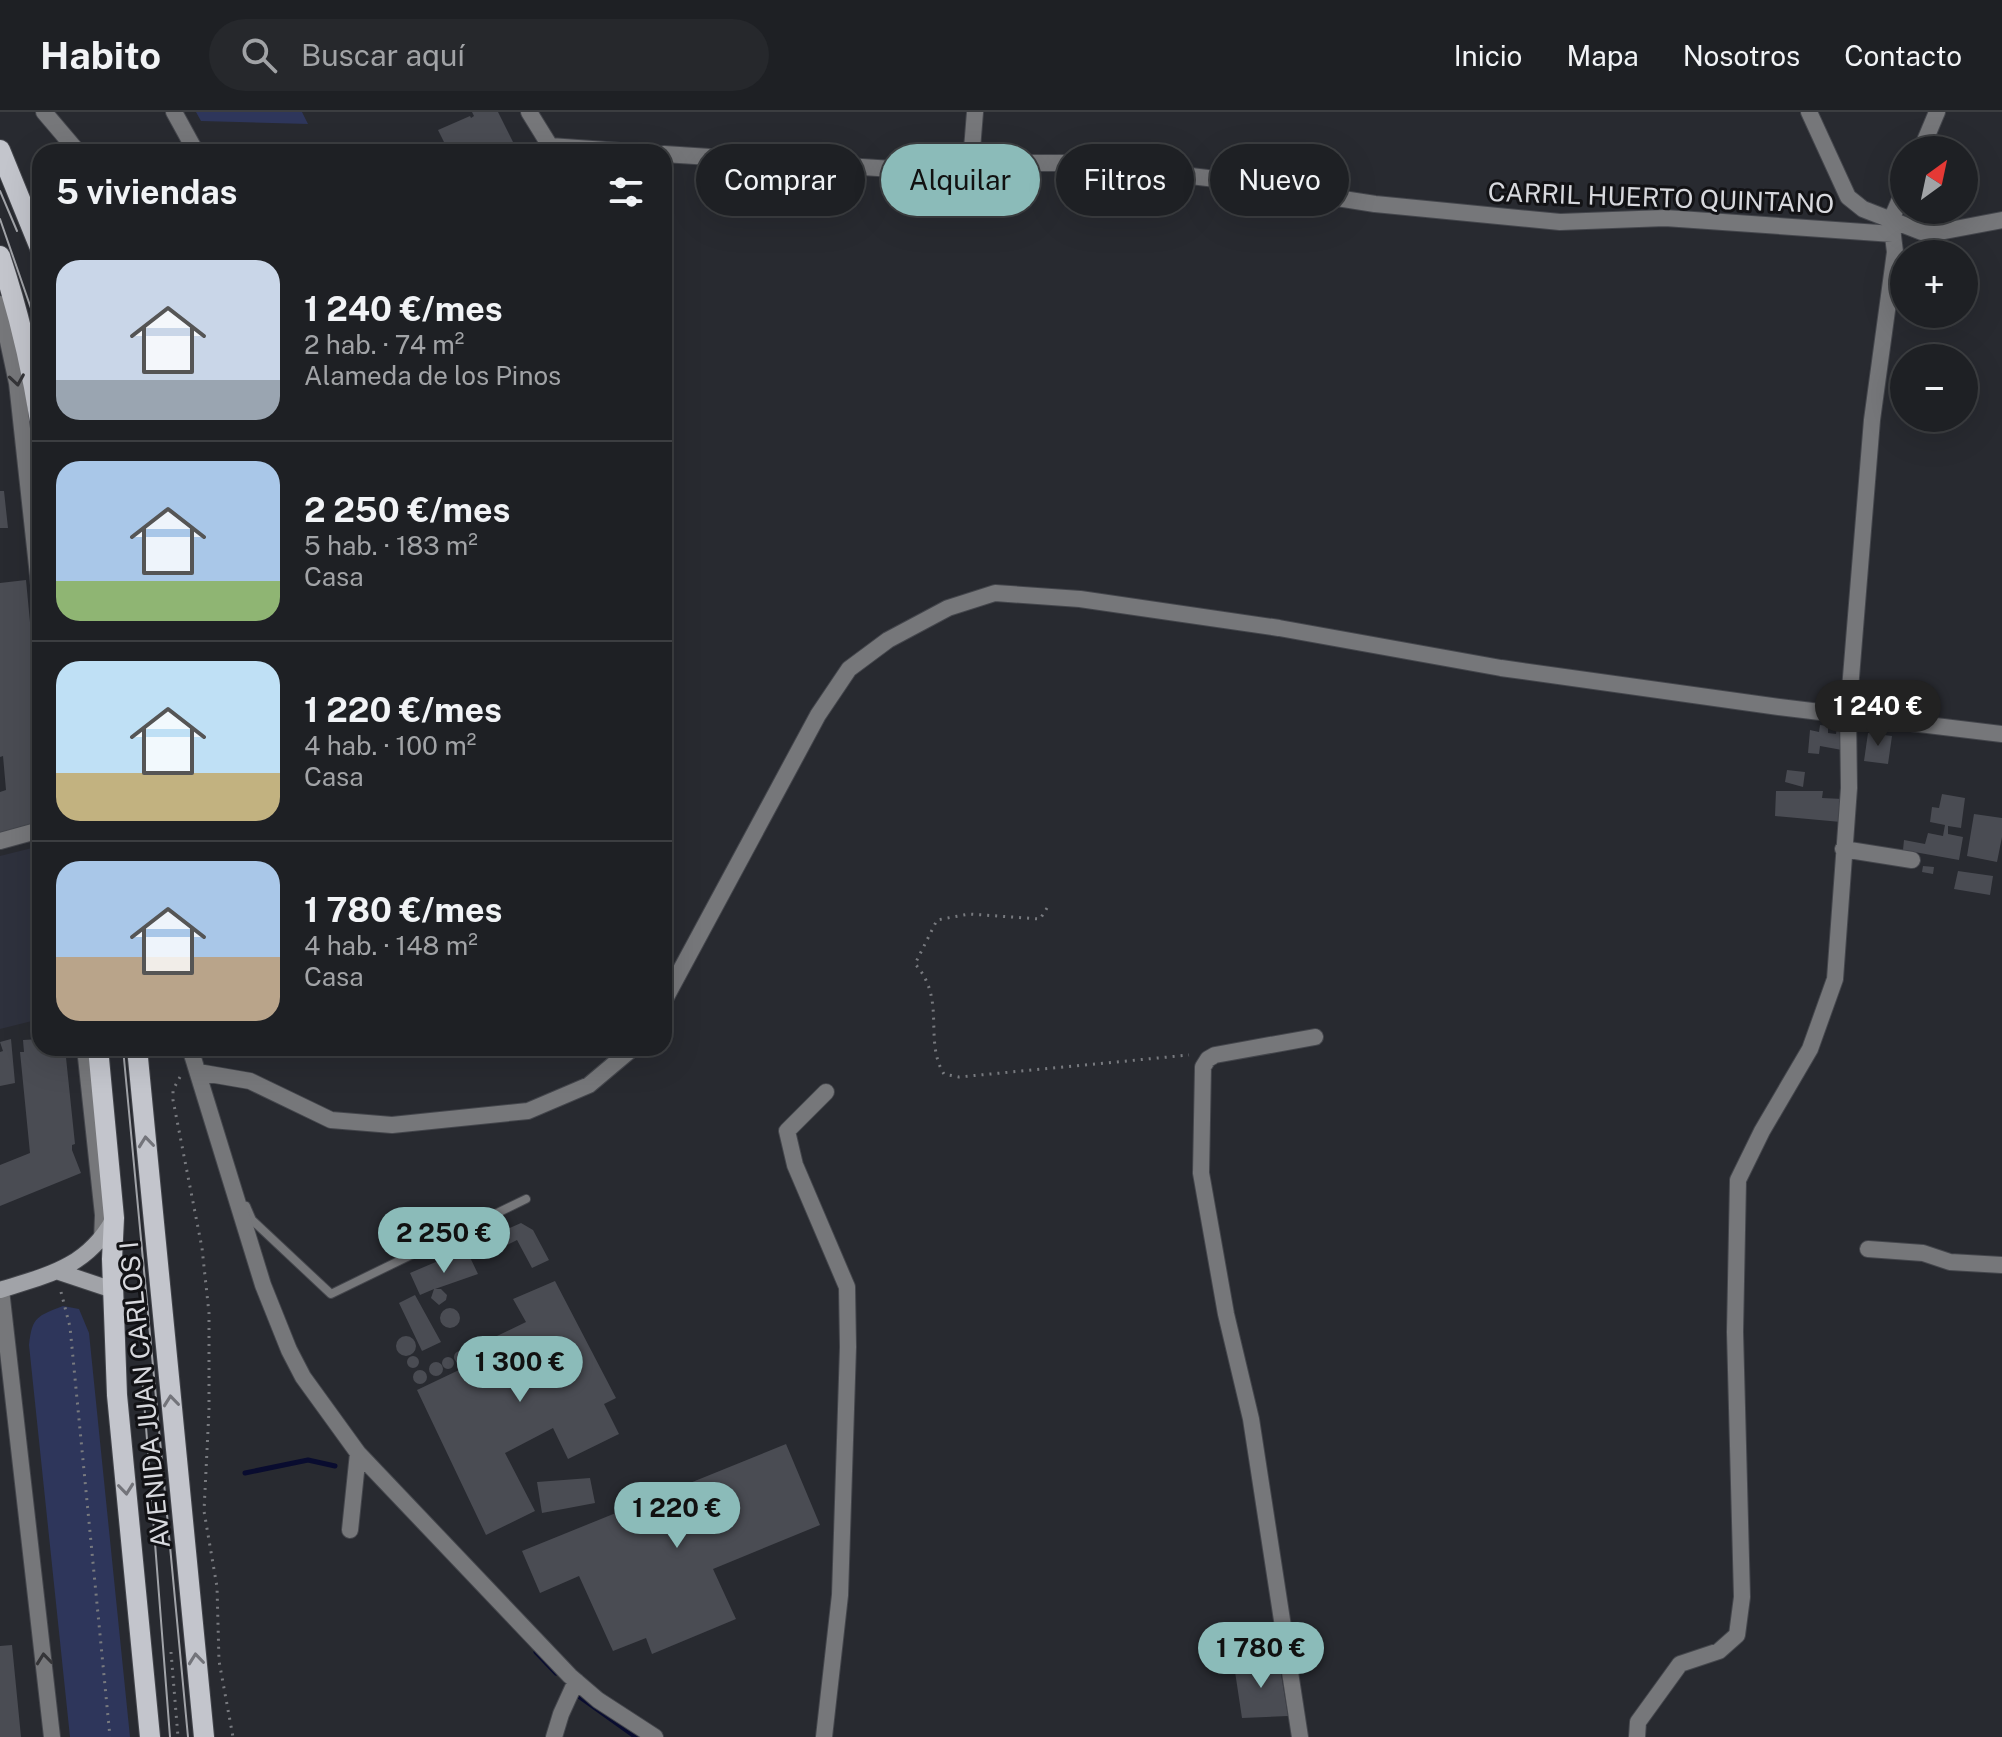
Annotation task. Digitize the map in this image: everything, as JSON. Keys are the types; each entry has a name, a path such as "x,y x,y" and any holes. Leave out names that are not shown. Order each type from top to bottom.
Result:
{"main road":[{"path":"0,150 32,228"},
{"path":"0,256 15,301 32,372"},
{"name":"AVENIDA JUAN CARLOS I","path":"99,1056 114,1218 106,1250 113,1290 117,1395 150,1737"},
{"name":"AVENIDA JUAN CARLOS I","path":"138,1056 204,1737"}],"street":[{"path":"44,112 71,144"},
{"path":"174,112 192,144"},
{"path":"529,112 547,144"},
{"path":"972,144 975,112"},
{"path":"1809,112 1848,197 1892,227 1934,233 2002,220"},
{"path":"1927,136 1937,112"},
{"name":"CARRIL HUERTO QUINTANO","path":"672,155 881,168"},
{"name":"CARRIL HUERTO QUINTANO","path":"1040,163 1081,163 1216,179 1375,204 1560,222 1665,218 1892,227"},
{"path":"1637,1737 1638,1722 1680,1664 1719,1651 1737,1635 1742,1597 1735,1332 1738,1180 1762,1131 1810,1049 1835,979 1849,788 1848,714 1872,420 1895,252 1893,224"},
{"path":"0,304 17,383 32,521"},
{"path":"672,986 818,715 849,669 888,640 948,608 995,593 1080,599 1279,628 1501,668 2002,734"},
{"path":"0,841 32,832"},
{"path":"1843,849 1912,860"},
{"path":"1300,1737 1251,1419 1226,1314 1201,1173 1203,1067 1208,1059 1315,1037"},
{"path":"52,1737 0,1290 59,1272 106,1250 86,1056"},
{"path":"193,1056 254,1261 289,1350 324,1408 358,1453 576,1681 598,1700 655,1737"},
{"path":"198,1072 250,1081 331,1120 392,1125 528,1111 589,1085 623,1056"},
{"path":"824,1737 840,1595 847,1287 795,1165 787,1131 826,1092"},
{"path":"1868,1249 1923,1253 1950,1262 2002,1265"},
{"path":"59,1272 113,1290"},
{"path":"350,1530 358,1453"},
{"path":"554,1737 576,1681"}],"lane":[{"path":"233,1186 243,1197 252,1220 331,1294 526,1199"}],"path":[{"path":"1047,908 1040,919 969,914 937,920 915,964 924,973 935,1008 936,1061 944,1074 959,1077 1198,1054 1208,1059"},
{"path":"198,1072 180,1076 173,1100 202,1248 209,1313 209,1410 204,1511 217,1587 219,1661 233,1737"},
{"path":"59,1272 63,1306 70,1327 110,1737"},
{"path":"171,1652 178,1737"}],"shaded area":[{"path":"196,112 302,112 308,124 201,121"},
{"path":"32,848 32,1021 0,1029 0,856"},
{"path":"63,1306 79,1309 89,1333 130,1737 70,1737 29,1345 32,1328 38,1318"}],"building":[{"path":"472,112 498,112 514,144 445,144 438,130 474,116"},
{"path":"0,491 4,491 8,528 0,528"},
{"path":"26,580 32,643 32,825 0,834 0,792 6,790 3,756 0,757 0,583"},
{"path":"1820,725 1828,726 1828,733 1836,734 1837,727 1846,728 1842,750 1820,746 1819,754 1808,753 1810,730 1819,732"},
{"path":"1868,733 1892,736 1888,764 1864,761"},
{"path":"1787,770 1805,772 1803,787 1785,782"},
{"path":"1776,791 1823,791 1822,798 1843,799 1841,822 1775,816"},
{"path":"1942,794 1965,798 1961,828 1948,826 1948,834 1963,837 1959,860 1903,850 1904,840 1925,844 1928,833 1943,836 1945,825 1930,822 1932,807 1939,808"},
{"path":"1974,814 2002,818 1997,862 1967,856"},
{"path":"1923,866 1934,867 1933,874 1922,872"},
{"path":"1958,871 1993,876 1990,895 1954,889"},
{"path":"11,1039 15,1083 0,1086 0,1052 3,1051 0,1042"},
{"path":"32,1039 32,1056 66,1056 75,1144 72,1150 81,1173 0,1206 0,1165 30,1153 20,1052 24,1052 23,1040"},
{"path":"521,1223 533,1230 549,1260 532,1268 517,1240 489,1254 482,1240"},
{"path":"466,1249 478,1274 435,1289 441,1289 447,1295 439,1305 431,1298 434,1289 420,1295 410,1273"},
{"path":"555,1281 616,1398 604,1404 619,1434 568,1459 553,1428 505,1453 535,1511 486,1535 417,1390 480,1360 474,1347 526,1322 513,1299"},
{"path":"415,1295 441,1342 422,1351 399,1303"},
{"path":"450,1308 457,1311 460,1318 457,1325 450,1328 443,1325 440,1318 443,1311"},
{"path":"406,1336 413,1339 416,1346 413,1353 406,1356 399,1353 396,1346 399,1339"},
{"path":"460,1351 466,1357 460,1363 454,1357"},
{"path":"408,1357 418,1357 418,1367 408,1367"},
{"path":"448,1357 454,1363 448,1369 442,1363"},
{"path":"436,1362 443,1369 436,1376 429,1369"},
{"path":"420,1370 427,1377 420,1384 413,1377"},
{"path":"786,1444 820,1525 713,1569 736,1619 652,1654 646,1638 613,1651 579,1576 540,1593 522,1551"},
{"path":"590,1478 595,1503 542,1513 537,1482"},
{"path":"12,1645 21,1737 0,1737 0,1646"},
{"path":"1279,1662 1288,1716 1242,1718 1234,1665"}],"waterway":[{"path":"245,1473 308,1460 335,1466"},
{"path":"536,1652 556,1673"},
{"path":"580,1697 636,1737"}],"tram line":[{"path":"0,191 17,231"},
{"path":"0,219 32,311"},
{"path":"124,1056 188,1737"},
{"path":"142,1375 170,1737"}]}
